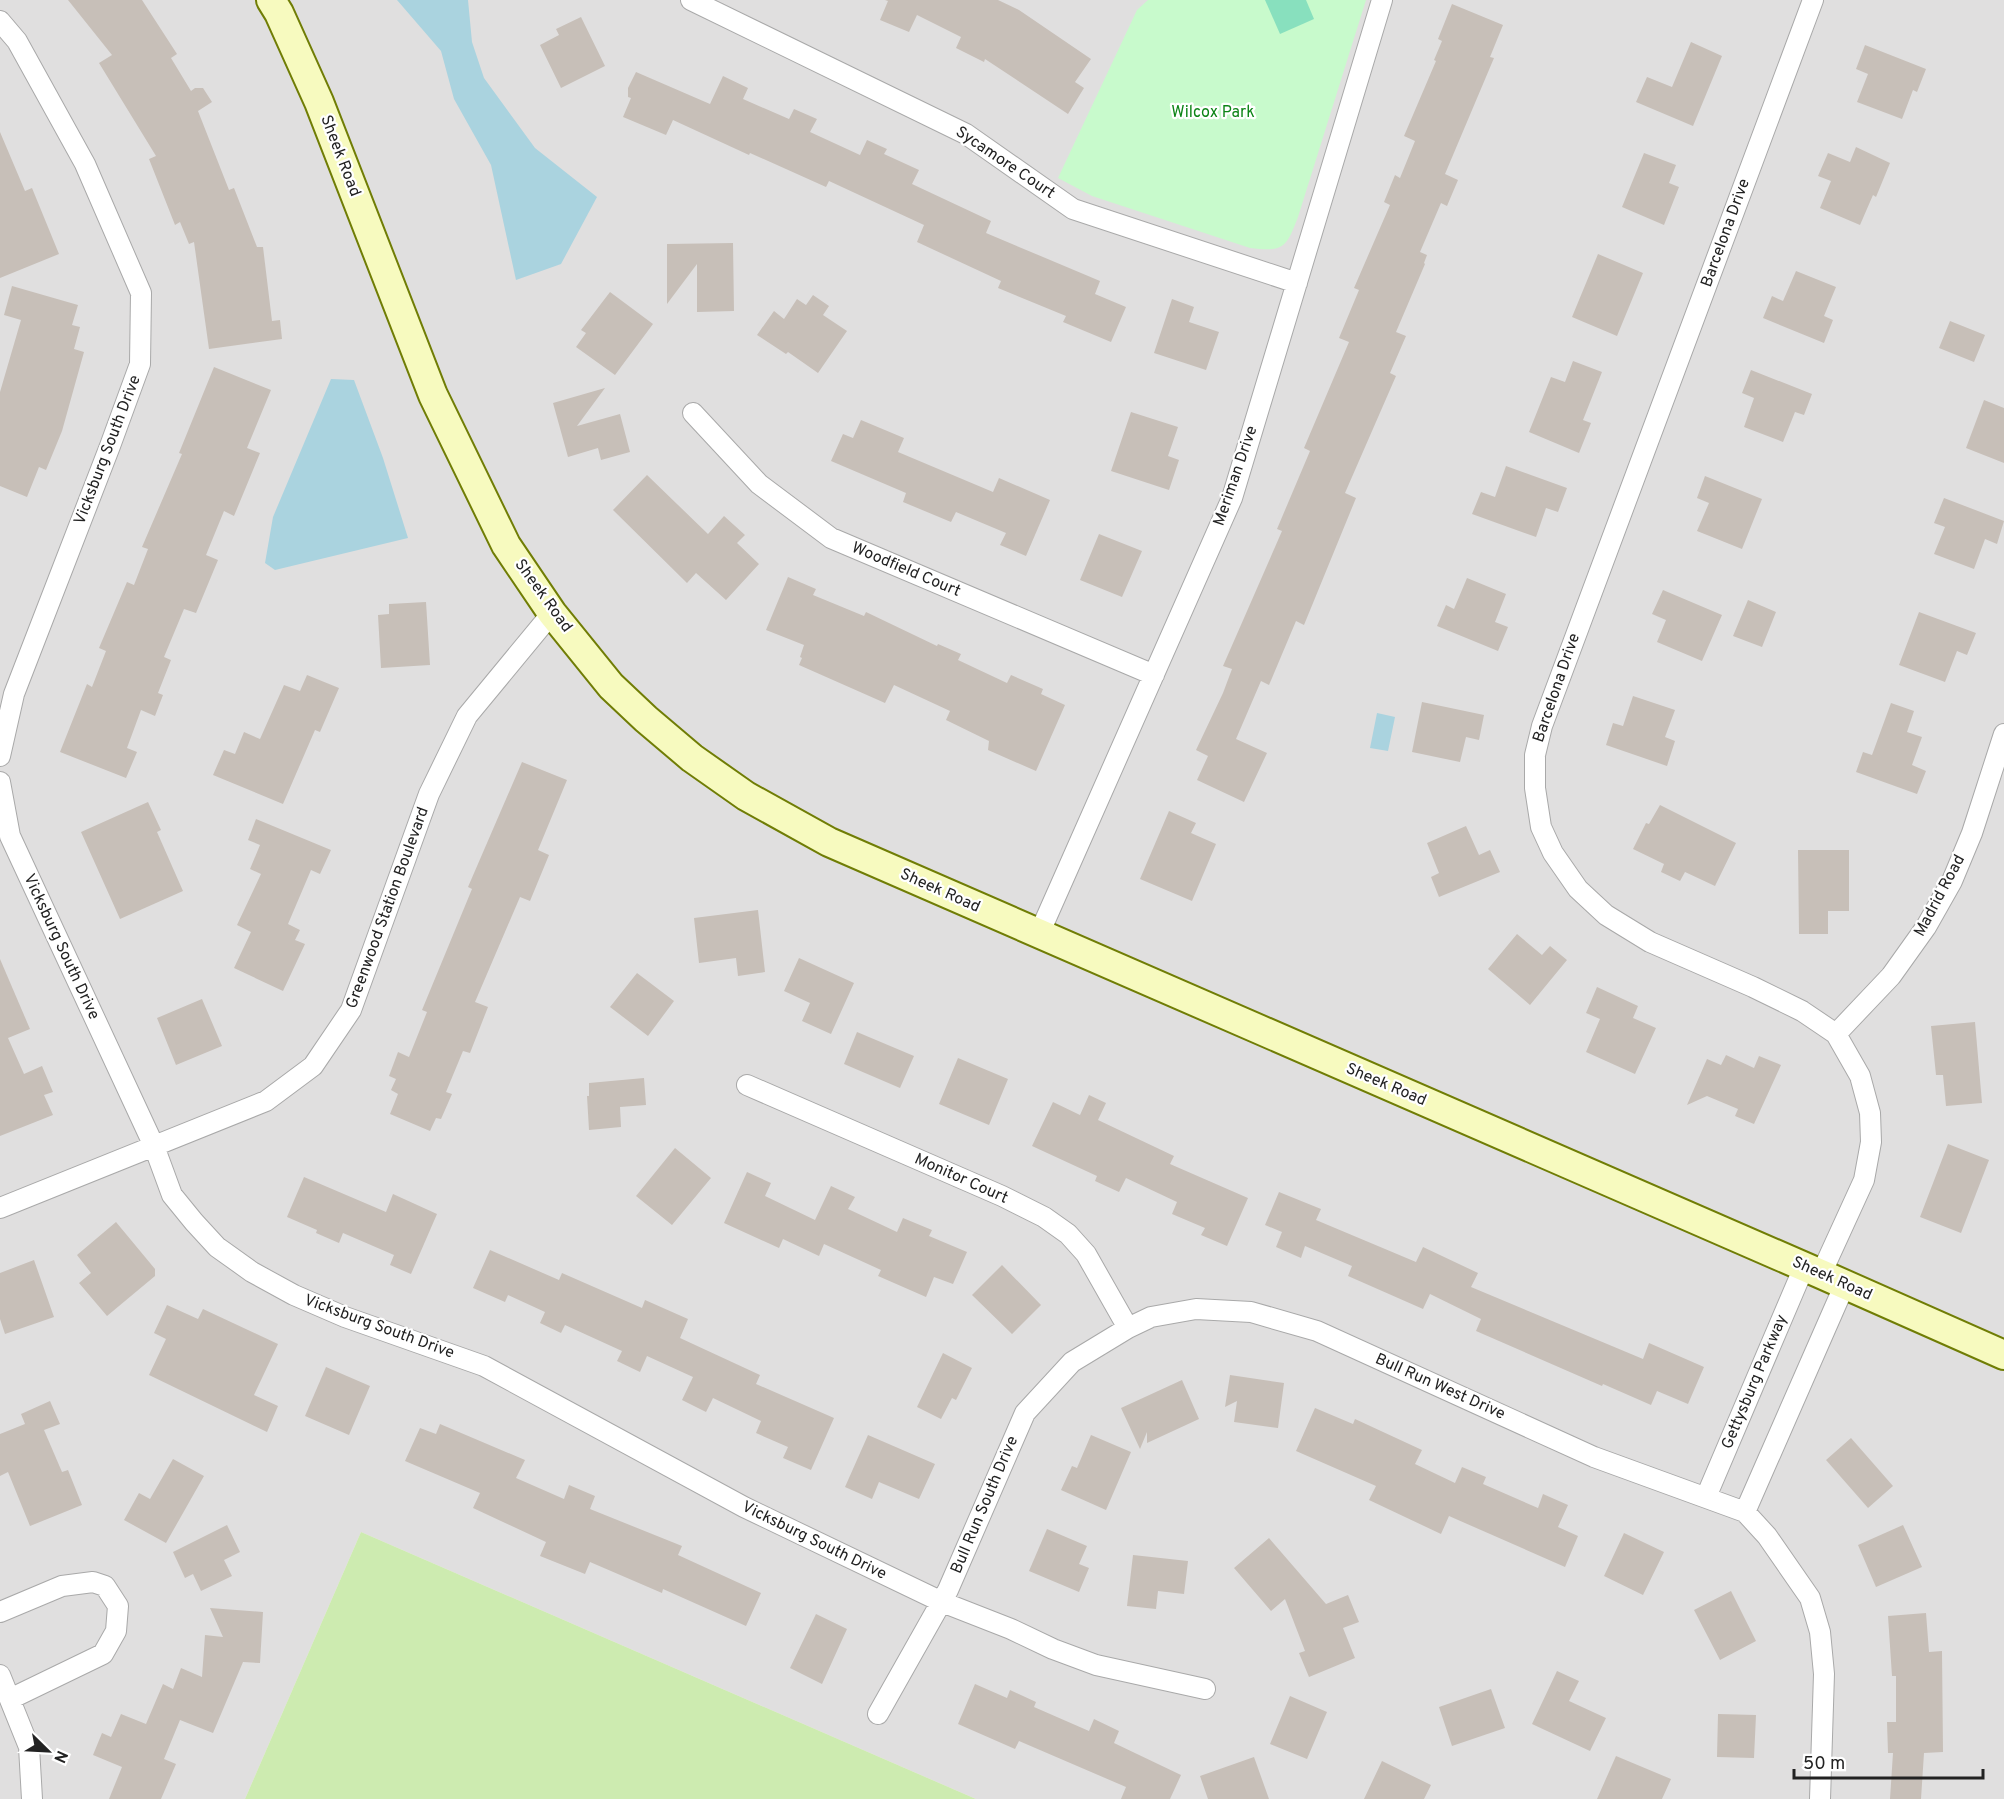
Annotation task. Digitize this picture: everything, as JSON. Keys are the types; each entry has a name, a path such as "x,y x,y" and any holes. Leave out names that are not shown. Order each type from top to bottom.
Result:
{"street":[{"name":"Sheek Road","path":"272,0 319,102 433,395 506,545 552,613 612,686 692,758 746,796 829,842 2004,1355"},
{"name":"Sycamore Court","path":"691,0 966,134 1073,209 1297,283"},
{"name":"Meriman Drive","path":"1039,934 1232,498 1382,0"},
{"name":"Barcelona Drive","path":"1813,0 1542,726 1535,755 1535,788 1541,827 1554,853 1578,889 1605,915 1650,942 1802,1011 1836,1034 1860,1076 1870,1113 1871,1142 1864,1180 1823,1275"},
{"name":"Vicksburg South Drive","path":"0,21 17,40 85,164 141,292 140,364 14,694 1,749"},
{"name":"Woodfield Court","path":"693,413 759,484 831,538 1154,675"},
{"name":"Greenwood Station Boulevard","path":"0,1208 266,1101 313,1066 351,1010 429,794 467,716 552,613"},
{"name":"Madrid Road","path":"1836,1034 1891,976 1926,927 1946,891 1972,833 2004,734"},
{"name":"Vicksburg South Drive","path":"0,782 10,836 153,1146 172,1195 217,1247 252,1272 294,1295 345,1317 484,1366 744,1507 942,1602 1096,1665 1205,1689"},
{"name":"Monitor Court","path":"747,1085 1044,1216 1068,1234 1086,1254 1128,1328"},
{"name":"Gettysburg Parkway","path":"1706,1497 1823,1275"},
{"path":"1820,1799 1824,1674 1820,1632 1810,1598 1767,1536 1745,1512 1823,1275"},
{"name":"Bull Run West Drive","path":"1128,1328 1151,1317 1197,1309 1251,1312 1317,1331 1594,1457 1745,1512"},
{"name":"Bull Run South Drive","path":"878,1714 942,1602 1025,1413 1072,1362 1128,1328"},
{"path":"0,1612 62,1586 93,1582 105,1586 118,1606 116,1631 103,1654 10,1699"},
{"path":"0,1675 29,1747 32,1799"}],"shaded area":[{"path":"0,0 2004,0 2004,1799 976,1799 361,1532 245,1799 0,1799"}],"green space":[{"name":"Wilcox Park","path":"1148,0 1366,0 1298,217 1287,241 1282,246 1270,249 1250,248 1092,196 1058,178 1137,10"},
{"path":"1265,0 1306,0 1314,19 1280,34"},
{"path":"361,1532 976,1799 245,1799"}],"water":[{"path":"397,0 468,0 472,42 484,78 535,148 597,197 561,264 516,280 491,165 454,99 441,51"},
{"path":"331,379 354,380 383,458 408,538 275,570 265,563 273,517"},
{"path":"1377,713 1395,717 1388,751 1370,748"}],"building":[{"path":"68,0 142,0 177,54 171,58 191,91 195,88 203,88 212,102 198,111 229,190 234,188 257,247 263,247 272,321 280,320 282,339 209,349 194,242 189,244 180,222 175,225 149,159 156,156 99,63 112,55"},
{"path":"885,0 998,0 1019,10 1091,59 1075,82 1084,88 1068,114 985,59 984,62 956,48 961,37 917,15 909,32 880,20 888,1"},
{"path":"1452,4 1503,25 1490,57 1494,58 1445,174 1458,180 1447,206 1441,203 1420,252 1427,255 1425,264 1396,332 1406,336 1390,373 1396,376 1345,493 1356,498 1304,625 1296,621 1269,685 1261,681 1236,739 1267,753 1244,802 1197,780 1208,756 1196,750 1232,669 1223,666 1282,531 1277,529 1310,451 1304,448 1349,342 1339,338 1359,290 1354,288 1390,205 1384,202 1395,175 1400,178 1415,141 1404,136 1436,61 1434,60 1442,41 1438,39"},
{"path":"581,17 605,66 561,88 540,45 559,35 556,29"},
{"path":"1691,42 1722,56 1693,126 1636,102 1647,77 1672,87"},
{"path":"1865,45 1926,69 1917,92 1913,90 1902,119 1857,102 1868,74 1856,69"},
{"path":"636,72 710,104 723,76 748,88 743,99 789,119 794,109 817,119 810,132 860,155 867,140 887,149 884,154 919,170 912,184 991,221 986,233 1100,281 1095,294 1126,307 1111,342 1063,322 1066,316 998,288 1001,281 917,242 924,225 829,181 826,187 673,120 666,135 623,117 631,98 628,97 628,88"},
{"path":"0,132 25,191 32,188 59,254 0,278"},
{"path":"1856,147 1890,163 1876,197 1873,195 1860,225 1820,208 1831,181 1818,176 1828,153 1850,162"},
{"path":"1644,153 1676,165 1669,183 1679,187 1664,225 1622,207"},
{"path":"733,243 734,311 697,312 697,264 667,304 667,244"},
{"path":"1598,254 1643,273 1617,336 1572,317"},
{"path":"1796,271 1836,287 1824,316 1833,320 1824,343 1763,318 1772,296 1783,301"},
{"path":"12,286 78,305 72,325 80,327 74,349 84,352 62,431 46,470 39,467 27,497 0,486 0,392 21,320 4,315"},
{"path":"610,292 653,324 615,375 576,347 586,333 581,330"},
{"path":"813,295 829,306 823,315 847,331 818,373 788,352 786,354 757,335 774,311 784,319 797,299 806,305"},
{"path":"1172,299 1194,307 1189,322 1219,332 1206,370 1154,353"},
{"path":"1950,321 1985,335 1974,362 1939,348"},
{"path":"1573,361 1602,372 1583,420 1591,423 1579,453 1529,432 1551,377 1565,382"},
{"path":"214,367 271,390 247,448 260,453 234,516 224,511 206,555 218,560 196,613 184,609 164,657 171,660 158,693 163,695 155,716 141,710 127,748 137,752 126,778 60,752 87,684 92,687 106,651 99,648 127,582 134,585 148,549 142,547 182,454 179,453"},
{"path":"1751,370 1812,394 1804,415 1795,412 1783,442 1744,427 1754,398 1742,393"},
{"path":"605,388 577,426 620,414 630,452 601,460 598,448 568,457 553,403"},
{"path":"1984,400 2004,408 2004,463 1966,448"},
{"path":"1131,412 1178,427 1168,456 1179,460 1169,490 1111,471"},
{"path":"861,420 904,438 898,452 993,492 999,478 1050,500 1026,556 1000,545 1006,533 956,512 951,522 903,502 906,493 831,461 843,434 853,438"},
{"path":"1506,466 1567,488 1558,512 1546,508 1536,537 1472,514 1481,492 1495,497"},
{"path":"647,475 708,534 724,516 745,535 737,543 759,564 726,600 696,573 687,583 613,510"},
{"path":"1705,476 1762,499 1742,549 1697,531 1709,503 1697,498"},
{"path":"1944,498 2004,521 1997,544 1985,539 1974,569 1934,554 1945,527 1934,523"},
{"path":"1099,534 1142,551 1122,597 1080,580"},
{"path":"788,577 816,589 813,595 864,616 866,612 937,646 938,644 961,654 958,660 1007,683 1011,675 1043,689 1041,694 1065,705 1036,771 988,750 989,741 946,720 950,711 894,685 885,703 799,665 804,645 766,630"},
{"path":"1467,578 1506,594 1495,622 1508,627 1498,651 1437,626 1446,605 1454,609"},
{"path":"1663,590 1722,615 1702,661 1657,642 1666,620 1652,614"},
{"path":"1748,600 1776,612 1762,647 1733,636"},
{"path":"426,602 430,665 381,668 378,615 389,614 389,604"},
{"path":"1919,612 1976,633 1967,655 1957,651 1945,682 1899,665"},
{"path":"307,675 339,688 320,732 315,730 283,804 213,775 224,750 235,754 244,732 260,739 284,685 300,691"},
{"path":"1633,696 1675,710 1665,737 1675,741 1667,766 1606,745 1613,723 1623,726"},
{"path":"1422,702 1484,715 1479,740 1466,737 1460,762 1412,752"},
{"path":"1891,703 1914,711 1907,732 1922,737 1912,765 1926,771 1917,794 1856,772 1863,752 1872,755"},
{"path":"522,762 567,780 538,850 549,855 530,901 520,897 475,1002 488,1007 470,1053 463,1051 446,1092 452,1094 441,1119 436,1118 430,1131 390,1114 398,1094 391,1090 396,1079 389,1076 398,1052 409,1057 427,1012 422,1010 472,889 468,887"},
{"path":"148,802 161,830 157,832 183,891 120,919 81,832"},
{"path":"1660,805 1736,843 1715,886 1685,872 1680,881 1661,872 1664,864 1633,849 1646,823 1649,824"},
{"path":"1169,811 1196,823 1191,833 1216,844 1192,901 1140,879"},
{"path":"256,819 331,850 320,874 311,870 288,924 300,930 295,940 305,944 283,991 234,968 251,932 237,925 261,874 250,869 260,845 248,840"},
{"path":"1466,826 1479,855 1490,850 1500,872 1439,897 1431,877 1439,873 1427,843"},
{"path":"1798,850 1849,850 1849,911 1828,911 1828,934 1799,934"},
{"path":"758,910 765,972 738,976 736,958 699,963 694,918"},
{"path":"1517,934 1542,955 1550,946 1567,960 1530,1005 1488,969"},
{"path":"799,958 854,983 831,1034 802,1021 810,1003 784,991"},
{"path":"0,959 30,1029 8,1038 24,1074 42,1066 53,1092 44,1095 53,1115 0,1136"},
{"path":"637,973 674,1001 648,1036 610,1007"},
{"path":"1597,987 1638,1006 1633,1018 1656,1028 1635,1074 1586,1052 1600,1019 1586,1013"},
{"path":"202,999 222,1046 176,1065 157,1018"},
{"path":"1975,1022 1982,1103 1946,1106 1943,1075 1936,1075 1931,1026"},
{"path":"857,1032 914,1056 900,1088 844,1064"},
{"path":"1726,1055 1754,1068 1759,1056 1781,1065 1754,1124 1735,1116 1738,1109 1707,1096 1687,1105 1707,1059 1721,1065"},
{"path":"958,1058 1008,1079 989,1125 939,1104"},
{"path":"644,1078 646,1105 620,1107 621,1127 589,1130 587,1096 589,1096 589,1083"},
{"path":"1089,1095 1106,1103 1098,1120 1174,1156 1170,1164 1248,1198 1227,1246 1201,1235 1205,1228 1172,1214 1177,1202 1126,1178 1119,1192 1095,1181 1097,1176 1032,1146 1053,1102 1080,1115"},
{"path":"1948,1144 1989,1160 1961,1233 1920,1217"},
{"path":"675,1148 711,1178 672,1225 636,1196"},
{"path":"747,1172 771,1183 765,1196 815,1220 831,1186 855,1197 848,1209 897,1232 903,1218 932,1230 929,1236 967,1252 953,1284 934,1277 926,1297 878,1276 881,1270 824,1244 819,1256 783,1239 779,1248 724,1223"},
{"path":"304,1177 386,1212 393,1194 437,1214 411,1274 390,1265 394,1255 343,1233 339,1243 287,1217"},
{"path":"1279,1192 1321,1209 1316,1220 1416,1262 1423,1247 1478,1273 1471,1287 1643,1359 1649,1343 1704,1367 1688,1404 1657,1391 1651,1405 1476,1331 1481,1319 1430,1294 1423,1309 1348,1276 1352,1266 1305,1246 1301,1258 1276,1247 1282,1232 1265,1225"},
{"path":"116,1222 155,1269 155,1276 107,1316 79,1283 91,1273 77,1255"},
{"path":"490,1250 559,1280 562,1273 642,1308 645,1300 688,1319 680,1338 760,1375 756,1384 834,1418 811,1470 783,1458 788,1447 756,1433 761,1421 713,1398 706,1412 682,1400 693,1377 647,1356 640,1372 617,1361 622,1351 565,1325 561,1333 540,1323 545,1312 508,1295 505,1302 473,1288"},
{"path":"34,1260 54,1317 5,1334 0,1319 0,1273"},
{"path":"1002,1265 1041,1305 1012,1334 972,1295"},
{"path":"167,1305 198,1319 203,1309 278,1344 254,1395 278,1406 267,1432 149,1375 166,1339 154,1333"},
{"path":"943,1353 972,1368 956,1400 952,1398 941,1419 917,1407"},
{"path":"326,1367 370,1386 349,1435 305,1416"},
{"path":"1230,1375 1284,1383 1278,1428 1234,1422 1237,1401 1225,1407"},
{"path":"1182,1380 1199,1419 1147,1443 1147,1432 1140,1449 1121,1408"},
{"path":"50,1401 60,1424 44,1430 62,1472 68,1470 82,1505 30,1526 8,1472 0,1476 0,1434 25,1424 21,1414"},
{"path":"1315,1408 1353,1424 1355,1419 1422,1450 1415,1464 1455,1483 1462,1467 1486,1477 1483,1484 1538,1508 1543,1494 1568,1505 1558,1527 1578,1536 1565,1567 1449,1516 1441,1534 1369,1500 1376,1486 1296,1451"},
{"path":"440,1424 525,1460 516,1478 564,1499 569,1485 595,1496 590,1509 682,1546 678,1555 761,1593 746,1626 663,1589 662,1593 590,1562 585,1574 540,1556 546,1542 473,1508 480,1493 405,1461 420,1428 436,1434"},
{"path":"868,1435 935,1464 919,1499 879,1482 872,1499 845,1487"},
{"path":"1091,1435 1131,1452 1106,1510 1061,1490 1072,1466 1077,1468"},
{"path":"1851,1438 1893,1486 1868,1508 1826,1460"},
{"path":"173,1459 204,1476 166,1543 124,1520 139,1493 150,1499"},
{"path":"227,1525 240,1552 224,1560 232,1576 201,1591 193,1574 185,1578 173,1552"},
{"path":"1903,1525 1922,1567 1876,1587 1858,1545"},
{"path":"1047,1529 1087,1546 1079,1564 1089,1568 1079,1592 1029,1571"},
{"path":"1624,1533 1664,1552 1643,1595 1604,1576"},
{"path":"1269,1538 1326,1604 1348,1595 1359,1622 1343,1628 1355,1658 1309,1677 1299,1653 1305,1651 1285,1599 1271,1611 1234,1568"},
{"path":"1133,1555 1188,1561 1184,1594 1158,1591 1156,1609 1127,1606"},
{"path":"1731,1591 1756,1641 1720,1660 1694,1610"},
{"path":"210,1608 263,1612 260,1663 243,1662 213,1733 180,1720 164,1759 176,1764 161,1799 109,1799 122,1767 93,1755 102,1733 111,1737 121,1714 146,1724 163,1684 173,1689 181,1668 202,1677 205,1635 223,1637"},
{"path":"1926,1613 1929,1652 1942,1651 1943,1752 1924,1753 1921,1799 1890,1799 1893,1753 1888,1753 1887,1722 1896,1722 1896,1676 1892,1676 1888,1616"},
{"path":"816,1614 847,1629 822,1684 790,1668"},
{"path":"1557,1671 1579,1681 1569,1701 1606,1718 1590,1751 1532,1724"},
{"path":"975,1684 1007,1698 1010,1690 1036,1702 1034,1707 1089,1731 1094,1719 1119,1731 1114,1743 1181,1775 1170,1799 1121,1799 1126,1787 1019,1741 1015,1749 958,1724"},
{"path":"1491,1689 1505,1728 1452,1746 1439,1707"},
{"path":"1290,1696 1327,1712 1307,1759 1270,1744"},
{"path":"1718,1714 1756,1715 1754,1758 1717,1757"},
{"path":"1616,1756 1671,1779 1662,1799 1597,1799"},
{"path":"1254,1757 1269,1799 1208,1799 1200,1776"},
{"path":"1382,1761 1431,1785 1424,1799 1364,1799"}]}
